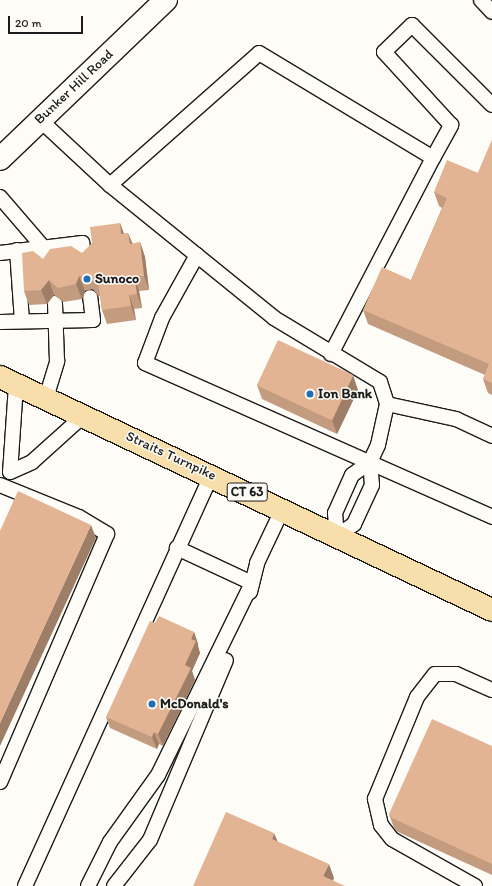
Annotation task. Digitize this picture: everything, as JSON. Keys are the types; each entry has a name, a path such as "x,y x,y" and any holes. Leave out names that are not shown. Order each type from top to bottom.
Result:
{"main road":[{"name":"Bunker Hill Road","path":"0,159 39,119 166,0"},
{"name":"Straits Turnpike","path":"8,381 212,474 282,510 492,610"}],"lane":[{"path":"481,0 492,12"},
{"path":"331,354 433,158 452,125 384,52 412,25 492,105"},
{"path":"110,185 259,52 433,158"},
{"path":"39,119 110,185 274,318 331,354 380,382 387,404 378,446 370,462 352,475 338,507 336,536"},
{"path":"0,197 43,247 47,265"},
{"path":"0,253 82,243 85,259"},
{"path":"17,250 22,321"},
{"path":"197,256 162,318 145,363 492,517"},
{"path":"0,322 93,320 90,297"},
{"path":"46,398 57,361 55,303"},
{"path":"0,782 107,534 79,517 1,488 10,472 8,381"},
{"path":"387,404 456,419 492,436"},
{"path":"10,472 32,462 83,416"},
{"path":"336,536 354,524 372,485 370,462"},
{"path":"25,886 177,548 212,474"},
{"path":"114,886 150,840 160,818 246,610 257,563 282,510"},
{"path":"177,548 252,583"},
{"path":"88,886 110,842 158,775 252,583"},
{"path":"476,886 392,839 381,825 375,799 417,697 435,674 456,674 492,690"}],"building":[{"path":"492,140 492,383 483,379 489,364 363,310 382,267 411,280 447,198 434,192 447,160 478,173"},
{"name":"Sunoco","path":"120,223 121,234 128,233 130,244 140,242 144,276 134,277 137,294 129,295 131,306 102,310 98,281 93,282 88,275 79,276 76,284 58,288 49,280 41,290 24,291 22,253 33,251 43,259 50,249 71,246 82,253 92,243 90,227"},
{"name":"Ion Bank","path":"278,340 353,375 332,420 257,385"},
{"path":"18,491 91,525 0,723 0,531"},
{"name":"McDonald's","path":"159,616 194,632 191,639 196,641 185,665 191,668 158,734 154,732 152,737 106,717 150,621 155,623"},
{"path":"432,719 492,746 492,864 392,818 389,814"},
{"path":"226,812 274,833 272,839 329,864 323,876 345,886 193,886"}],"place":[{"name":"Sunoco","path":"87,279"},
{"name":"Ion Bank","path":"310,394"},
{"name":"McDonald's","path":"152,704"}]}
